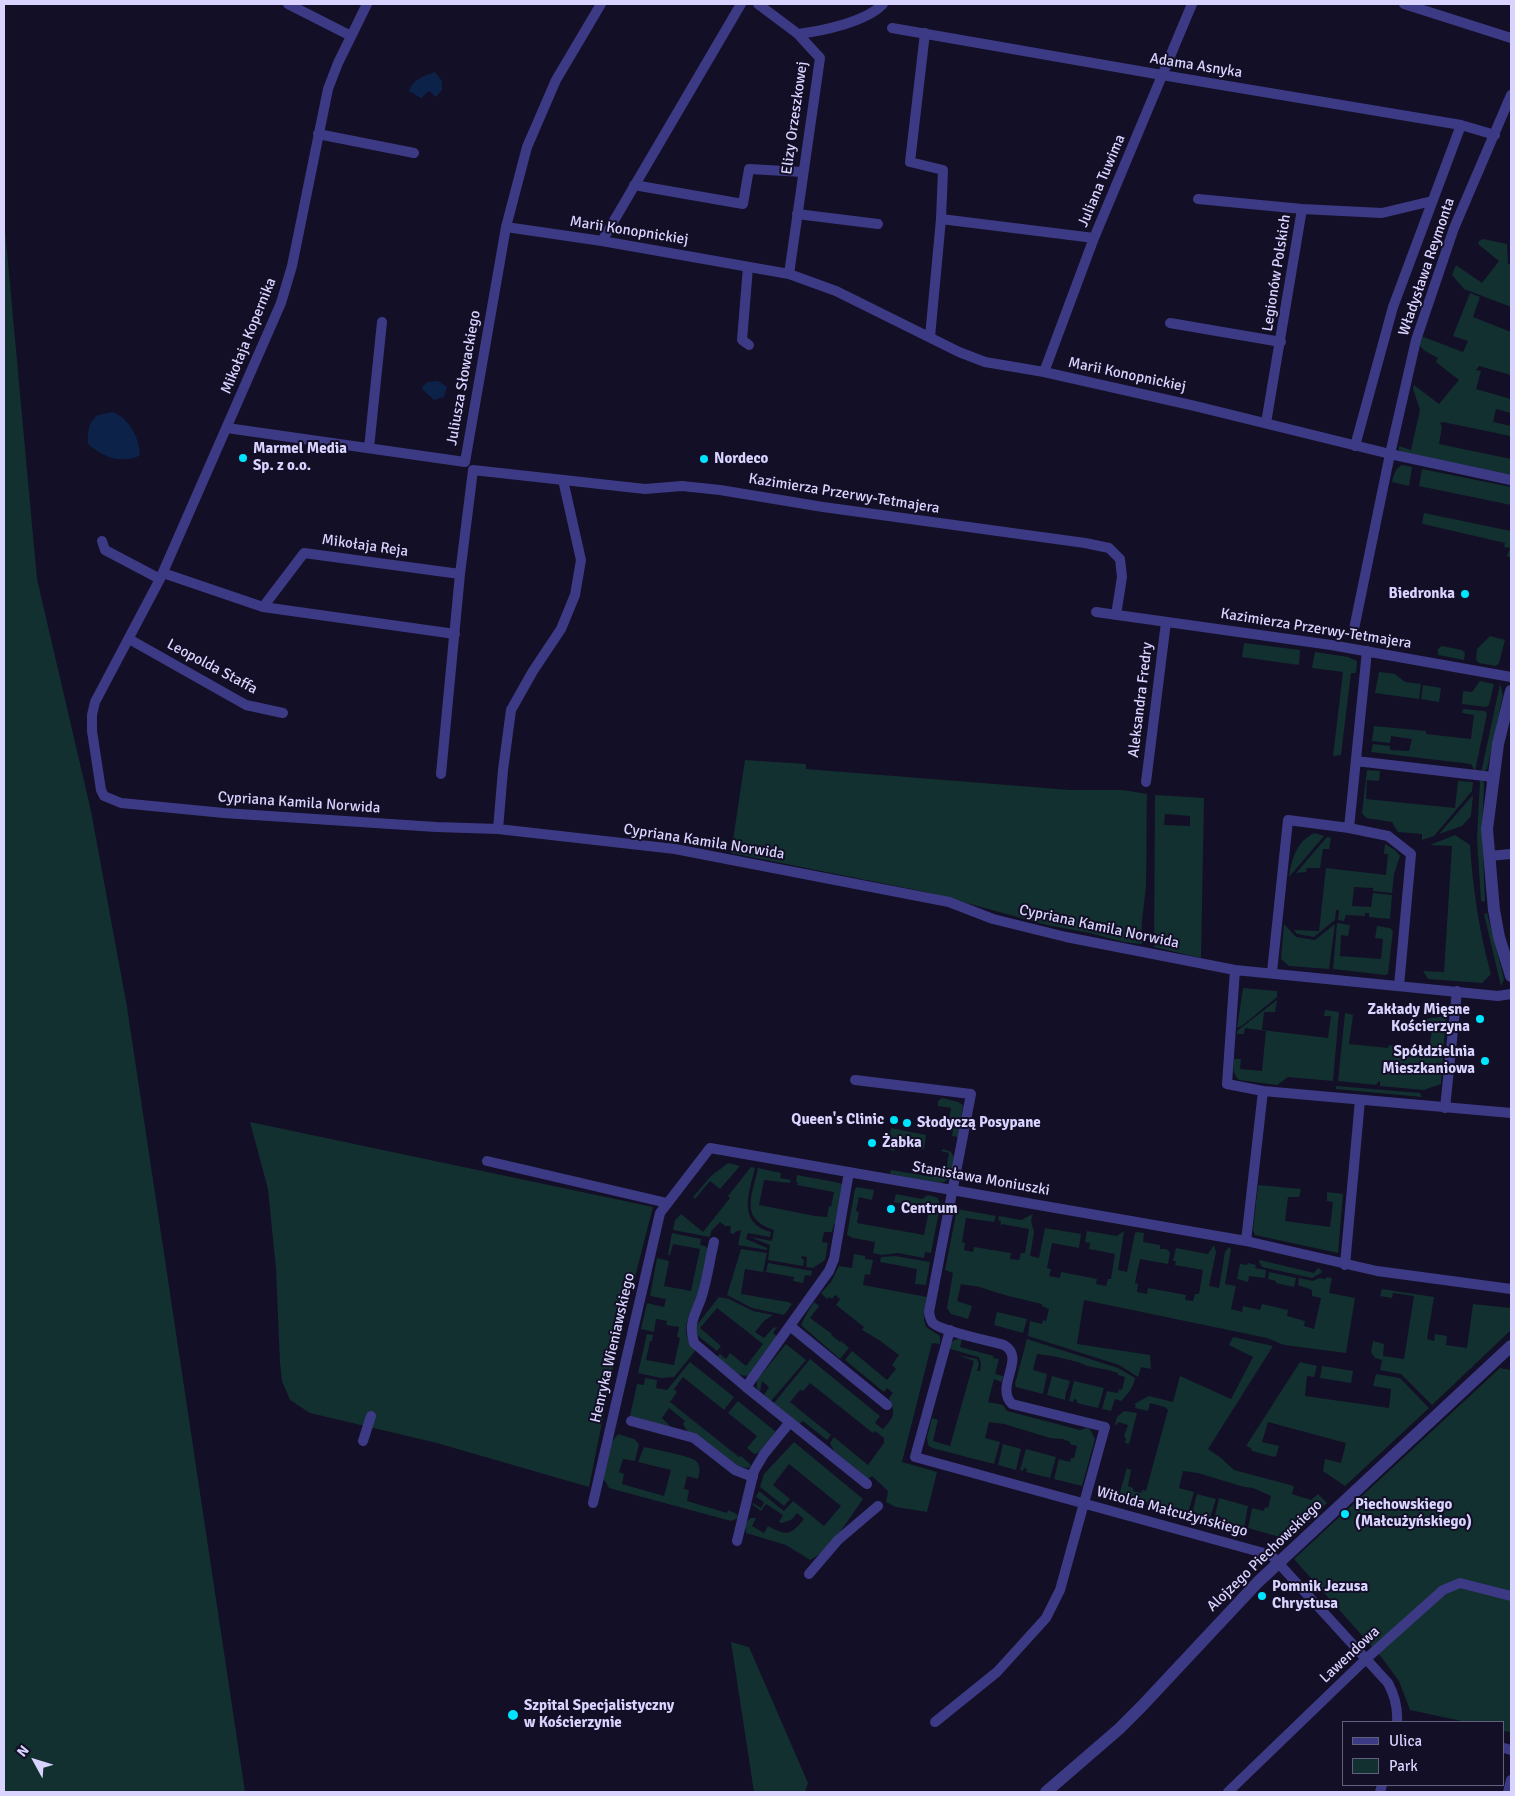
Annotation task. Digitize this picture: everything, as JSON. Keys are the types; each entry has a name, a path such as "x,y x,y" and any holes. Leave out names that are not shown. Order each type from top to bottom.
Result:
{"street":[{"path":"288,4 351,36"},
{"name":"Mikołaja Kopernika","path":"121,803 104,796 101,790 92,715 95,702 161,576 281,303 292,266 328,90 351,36 368,4"},
{"name":"Juliusza Słowackiego","path":"473,470 465,462 506,227 527,147 556,80 602,4"},
{"path":"602,241 742,4"},
{"name":"Elizy Orzeszkowej","path":"758,4 798,34 820,58 789,274"},
{"path":"798,34 817,32 865,17 883,4"},
{"name":"Juliana Tuwima","path":"1044,372 1094,238 1192,4"},
{"path":"1406,4 1511,38"},
{"name":"Adama Asnyka","path":"892,28 1162,76 1461,125 1495,135"},
{"path":"924,33 910,162 943,170 941,219 930,337"},
{"name":"Władysława Reymonta","path":"1354,628 1416,340 1454,228 1511,96"},
{"path":"1355,446 1393,307 1461,125"},
{"path":"318,134 414,153"},
{"path":"634,185 743,204 749,169 803,172"},
{"name":"Legionów Polskich","path":"1198,199 1382,213 1432,201"},
{"name":"Legionów Polskich","path":"1266,423 1302,208"},
{"path":"797,214 878,224"},
{"path":"941,219 1094,238"},
{"name":"Marii Konopnickiej","path":"506,227 602,241 789,274 836,291 959,352 985,362 1044,372 1195,406 1355,446 1511,480"},
{"path":"748,267 742,340 748,345"},
{"path":"369,448 382,322"},
{"name":"Legionów Polskich","path":"1170,324 1281,342"},
{"path":"227,428 465,462"},
{"path":"441,774 460,574 473,470"},
{"name":"Kazimierza Przerwy-Tetmajera","path":"473,470 645,489 682,486 720,490 823,507 1085,543 1109,548 1120,559 1122,577 1116,615"},
{"path":"498,829 511,710 533,671 561,629 576,594 581,560 563,480"},
{"path":"102,542 105,550 161,576 263,607 455,634"},
{"name":"Mikołaja Reja","path":"263,607 304,552 460,574"},
{"name":"Kazimierza Przerwy-Tetmajera","path":"1096,612 1367,651 1511,677"},
{"name":"Aleksandra Fredry","path":"1146,782 1166,622"},
{"name":"Leopolda Staffa","path":"129,639 246,705 283,713"},
{"path":"1349,828 1367,651"},
{"path":"1511,691 1498,744 1487,829 1494,910 1499,937 1511,976"},
{"path":"1356,761 1493,777"},
{"name":"Cypriana Kamila Norwida","path":"121,803 224,813 436,827 498,829 675,849 948,902 993,919 1057,935 1235,970 1272,972 1498,996 1511,994"},
{"path":"1272,972 1288,820 1349,828 1388,836 1411,854 1398,986"},
{"path":"1489,856 1511,854"},
{"path":"1235,970 1227,1084 1263,1091 1511,1113"},
{"path":"1445,1108 1456,991"},
{"path":"855,1080 971,1094 953,1190"},
{"path":"1246,1241 1263,1091"},
{"path":"1345,1265 1360,1100"},
{"name":"Stanisława Moniuszki","path":"710,1148 1246,1241 1345,1265 1511,1289"},
{"name":"Henryka Wieniawskiego","path":"593,1503 660,1213 710,1148"},
{"path":"487,1161 667,1203"},
{"path":"746,1386 829,1271 834,1259 849,1172"},
{"name":"Witolda Małcużyńskiego","path":"953,1190 929,1312 931,1321 934,1325 1010,1348 1013,1358 1005,1392 1007,1399 1012,1404 1105,1427 1084,1504"},
{"path":"714,1242 703,1293 691,1323 691,1335 694,1343 867,1484"},
{"path":"790,1326 887,1405"},
{"name":"Witolda Małcużyńskiego","path":"950,1330 915,1457 1271,1555 1388,1683 1392,1690 1399,1721"},
{"name":"Alojzego Piechowskiego","path":"1046,1792 1142,1706 1234,1606 1279,1562 1511,1346"},
{"path":"363,1441 371,1416"},
{"path":"631,1421 694,1438 735,1470 753,1477"},
{"path":"737,1541 753,1477 764,1454 790,1422"},
{"path":"935,1722 997,1672 1046,1618 1060,1590 1084,1504"},
{"path":"809,1574 838,1540 878,1506"},
{"name":"Lawendowa","path":"1228,1792 1367,1658 1443,1590 1460,1583 1511,1596"},
{"path":"1508,1792 1511,1780"}],"green space":[{"path":"4,219 37,579 91,811 127,1007 245,1792 4,1792"},
{"path":"1483,239 1507,244 1508,264 1511,265 1511,307 1464,289 1452,275 1456,265 1482,283 1499,261 1478,244"},
{"path":"1470,293 1480,297 1473,317 1511,332 1511,375 1479,366 1476,370 1481,371 1476,389 1511,399 1511,413 1496,409 1493,422 1511,426 1510,436 1443,422 1440,423 1442,427 1439,444 1511,459 1511,475 1405,453 1399,450 1399,446 1411,450 1420,410 1413,389 1414,385 1439,404 1459,380 1436,362 1438,358 1425,351 1418,344 1421,336 1463,352 1468,341 1453,336"},
{"path":"1402,465 1412,467 1409,486 1392,482 1395,472"},
{"path":"1422,469 1511,487 1511,505 1419,486"},
{"path":"1424,513 1511,531 1511,558 1507,556 1510,548 1504,547 1505,543 1423,524"},
{"path":"1490,636 1505,640 1499,663 1496,666 1479,663 1476,660 1477,649"},
{"path":"1244,643 1300,650 1299,665 1242,657"},
{"path":"1442,646 1462,650 1465,653 1464,660 1438,655 1438,649"},
{"path":"1315,652 1348,657 1357,661 1356,673 1351,673 1341,755 1333,756 1343,672 1312,668"},
{"path":"1379,672 1395,674 1405,682 1421,684 1419,699 1375,693"},
{"path":"1480,681 1494,684 1489,705 1486,707 1462,704 1463,691 1472,692"},
{"path":"1500,684 1503,695 1487,769 1481,773"},
{"path":"1423,685 1441,688 1439,702 1421,699"},
{"path":"1463,709 1485,711 1487,714 1475,771 1471,764 1371,752 1373,744 1390,746 1390,750 1409,751 1412,739 1391,736 1390,743 1372,741 1374,726 1426,731 1426,734 1471,739 1474,715 1462,713"},
{"path":"745,760 806,764 806,769 1070,790 1123,790 1147,794 1146,883 1142,921 1142,944 1123,942 1090,933 1047,925 926,892 731,853"},
{"path":"1367,770 1380,771 1379,781 1367,780 1366,799 1455,808 1458,781 1473,782 1472,791 1434,836 1422,840 1422,834 1398,832 1392,822 1366,818 1362,813"},
{"path":"1480,780 1484,782 1482,830 1484,902 1481,901 1477,839"},
{"path":"1155,795 1204,798 1201,958 1154,947","holes":["1165,814 1190,816 1190,826 1164,825"]},
{"path":"1473,795 1471,816 1462,826 1439,834"},
{"path":"1315,833 1324,836 1289,877 1296,851 1303,841"},
{"path":"1455,835 1470,845 1477,910 1491,974 1482,983 1428,979 1423,971 1444,972 1452,846 1430,845"},
{"path":"1327,837 1331,838 1329,849 1323,849 1320,868 1307,868 1306,872 1296,873"},
{"path":"1385,844 1395,850 1400,856 1394,874 1392,893 1373,891 1373,888 1354,887 1352,906 1371,907 1373,893 1392,895 1390,919 1369,917 1369,913 1365,913 1365,916 1346,915 1344,921 1338,920 1339,910 1336,910 1335,920 1314,937 1297,934 1294,930 1319,931 1326,868 1386,875 1388,854 1384,854"},
{"path":"1487,913 1504,979 1501,986 1484,914"},
{"path":"1337,923 1350,925 1348,936 1341,935 1340,956 1381,959 1383,939 1375,938 1377,926 1390,928 1393,931 1388,974 1333,969"},
{"path":"1284,924 1296,937 1315,940 1335,924 1329,969 1289,966 1281,959"},
{"path":"1243,988 1277,991 1277,997 1237,1028"},
{"path":"1277,1000 1275,1012 1264,1012 1262,1030 1328,1038 1331,1016 1324,1016 1325,1010 1339,1012 1333,1081 1288,1077 1277,1085 1239,1080 1235,1075 1234,1059 1241,1059 1240,1069 1262,1071 1266,1031 1245,1028 1244,1034 1237,1034 1237,1031"},
{"path":"1345,1013 1353,1015 1349,1044 1388,1048 1389,1045 1429,1050 1432,1030 1417,1028 1419,1023 1424,1024 1425,1019 1446,1016 1441,1084 1424,1090 1380,1086 1379,1081 1376,1085 1338,1081"},
{"path":"1336,1086 1420,1093 1422,1097 1336,1089"},
{"path":"942,1098 963,1105 958,1137 952,1136 953,1131 947,1130 951,1108 938,1106 938,1101"},
{"path":"250,1122 653,1207 618,1343 589,1487 437,1443 310,1413 290,1400 282,1381 280,1363 276,1269 268,1189"},
{"path":"891,1128 926,1135 924,1149 896,1143 894,1151 887,1149"},
{"path":"943,1149 951,1152 954,1157 950,1176 941,1183 890,1174 891,1170 933,1177 934,1169 937,1169 936,1175 945,1176 949,1153 941,1151"},
{"path":"728,1163 740,1166 720,1189 710,1181 695,1199 693,1197 711,1176"},
{"path":"751,1167 755,1168 748,1197 749,1214 753,1222 760,1228 771,1232 770,1237 748,1233 746,1239 767,1248 767,1250 738,1245 741,1230 734,1234 730,1233 731,1226 725,1226 720,1222 711,1231 710,1237 673,1230 675,1220 681,1214 703,1232 730,1198 728,1196"},
{"path":"758,1168 781,1173 780,1178 791,1180 790,1183 764,1180 759,1205 827,1217 834,1192 797,1185 797,1175 840,1183 844,1186 836,1225 834,1224 832,1232 824,1232 822,1242 828,1243 825,1260 813,1268 806,1267 807,1257 802,1256 801,1258 804,1260 803,1266 768,1260 770,1245 750,1237 772,1241 774,1230 756,1220 752,1213 751,1197"},
{"path":"1258,1185 1301,1189 1299,1197 1288,1197 1285,1221 1330,1227 1333,1202 1327,1201 1327,1192 1343,1194 1338,1253 1255,1235 1253,1230"},
{"path":"857,1187 874,1190 872,1200 859,1197 856,1211 859,1212 857,1223 924,1235 929,1210 894,1202 896,1194 922,1199 928,1195 938,1198 940,1206 931,1253 925,1252 924,1258 898,1253 881,1255 873,1253 875,1242 847,1235 855,1189"},
{"path":"957,1209 996,1216 994,1222 966,1218 962,1242 965,1243 964,1250 973,1252 974,1247 1011,1253 1010,1259 1019,1260 1021,1253 1025,1253 1029,1229 1002,1224 1000,1226 999,1216 1021,1220 1033,1214 1031,1221 1034,1232 1030,1256 1039,1258 1045,1228 1081,1234 1079,1248 1052,1243 1047,1268 1051,1269 1049,1276 1060,1278 1061,1272 1097,1279 1096,1284 1106,1286 1108,1279 1111,1279 1115,1254 1089,1249 1090,1243 1085,1242 1087,1231 1117,1236 1124,1231 1118,1270 1127,1272 1135,1233 1144,1233 1143,1242 1160,1245 1160,1249 1166,1249 1170,1252 1168,1264 1140,1259 1135,1283 1138,1284 1137,1292 1147,1294 1148,1288 1186,1295 1185,1300 1193,1301 1195,1294 1199,1294 1203,1270 1175,1265 1176,1261 1173,1261 1176,1248 1208,1254 1214,1245 1216,1252 1209,1286 1219,1288 1225,1252 1229,1247 1231,1249 1225,1284 1236,1286 1231,1309 1242,1312 1243,1306 1260,1310 1262,1304 1288,1310 1287,1316 1305,1321 1304,1326 1314,1329 1321,1298 1312,1296 1312,1290 1298,1285 1299,1278 1313,1281 1319,1278 1332,1278 1329,1293 1355,1298 1346,1353 1284,1345 1267,1338 1084,1300 1077,1344 1150,1355 1151,1369 1141,1367 1138,1377 1119,1365 1028,1336 1030,1321 1042,1324 1043,1320 1046,1321 1049,1309 1042,1306 1042,1304 1003,1295 980,1287 961,1284 957,1301 972,1306 968,1319 951,1314 947,1308 953,1273 945,1270"},
{"path":"672,1233 701,1239 700,1245 708,1249 698,1292 686,1328 689,1343 695,1351 674,1377 661,1378 638,1373 647,1334 653,1335 646,1360 674,1365 680,1338 677,1337 679,1327 666,1325 667,1321 656,1319 654,1332 641,1329 647,1303 664,1307 666,1299 650,1296 657,1258 669,1261 664,1286 691,1291 700,1249 673,1244 670,1255 668,1255"},
{"path":"741,1249 767,1253 763,1272 745,1269 741,1294 792,1304 784,1315 752,1308 727,1295"},
{"path":"854,1254 873,1260 870,1275 865,1274 863,1285 927,1297 924,1320 926,1327 940,1336 940,1344 932,1343 902,1462 937,1472 927,1512 896,1507 886,1502 888,1491 872,1476 868,1479 834,1451 830,1443 834,1437 868,1465 884,1443 884,1438 875,1431 873,1433 810,1383 803,1391 800,1390 790,1402 831,1435 827,1440 803,1421 799,1424 774,1403 810,1359 880,1416 875,1423 883,1429 892,1418 893,1408 889,1398 893,1393 887,1388 884,1392 845,1360 852,1351 887,1380 896,1369 892,1365 899,1355 862,1330 864,1327 836,1305 840,1299 835,1295 832,1299 829,1297 827,1299 821,1293 831,1282 839,1266 852,1268"},
{"path":"895,1256 930,1262 926,1285 915,1284 917,1269 880,1262 881,1257"},
{"path":"1260,1260 1314,1273 1318,1268 1322,1271 1312,1278 1262,1267 1259,1262"},
{"path":"768,1263 812,1271 811,1276 805,1275 803,1283 793,1281 794,1277 766,1272"},
{"path":"1248,1263 1256,1265 1255,1268 1266,1270 1265,1278 1249,1276 1248,1282 1237,1279 1240,1264 1247,1265"},
{"path":"1269,1272 1296,1278 1294,1287 1268,1279"},
{"path":"1382,1289 1434,1297 1427,1339 1434,1341 1435,1334 1447,1336 1446,1345 1467,1348 1473,1304 1511,1308 1511,1330 1432,1405 1401,1374 1380,1370 1382,1360 1375,1358 1371,1352 1373,1341 1384,1344 1383,1356 1404,1359 1414,1296 1393,1293 1392,1298 1380,1296"},
{"path":"719,1297 729,1299 753,1311 773,1315 764,1321 755,1332 764,1338 773,1328 777,1327 773,1333 779,1338 750,1375 746,1376 737,1373 717,1357 720,1354 726,1359 730,1353 746,1366 763,1344 717,1308 700,1328 721,1346 717,1351 697,1335 696,1326"},
{"path":"814,1302 819,1306 810,1318 849,1348 840,1359 801,1325"},
{"path":"997,1312 1027,1319 1023,1333 994,1325"},
{"path":"1233,1337 1273,1346 1208,1449 1234,1470 1294,1486 1292,1494 1311,1500 1318,1494 1327,1503 1291,1535 1283,1538 1248,1528 1252,1508 1264,1511 1265,1507 1268,1508 1271,1496 1253,1488 1198,1473 1183,1471 1179,1488 1194,1492 1188,1513 1122,1496 1120,1492 1127,1468 1131,1470 1128,1486 1133,1488 1133,1491 1141,1493 1142,1490 1146,1491 1168,1410 1165,1407 1150,1403 1148,1411 1135,1408 1136,1405 1134,1404 1149,1396 1173,1402 1180,1376 1231,1399 1253,1357 1229,1345"},
{"path":"962,1339 960,1347 999,1359 995,1374 1003,1376 1002,1382 994,1379 988,1402 1003,1405 1007,1411 1080,1430 1090,1429 1095,1439 1082,1486 1054,1479 1059,1459 1070,1462 1071,1458 1074,1458 1077,1446 1063,1439 1050,1438 1004,1424 989,1422 985,1438 1000,1442 994,1464 932,1448 928,1445 927,1437 932,1418 938,1420 933,1441 950,1446 974,1361 957,1355 977,1359 979,1364 977,1371 980,1371 979,1357 950,1349 951,1342"},
{"path":"1027,1339 1118,1368 1135,1378 1133,1385 1121,1401 1115,1399 1111,1411 1102,1409 1107,1391 1118,1393 1119,1389 1122,1390 1125,1377 1118,1375 1118,1373 1078,1362 1037,1354 1033,1370 1047,1374 1043,1394 1016,1387 1015,1384"},
{"path":"786,1344 806,1360 771,1401 764,1395 769,1387 762,1381 760,1392 757,1388 757,1380"},
{"path":"690,1362 734,1397 724,1410 683,1377 674,1389 677,1392 670,1402 739,1457 741,1456 750,1464 751,1466 748,1468 737,1466 687,1431 683,1424 685,1421 669,1408 662,1418 671,1427 630,1416 637,1384 644,1385 645,1378 657,1380 656,1388 667,1390"},
{"path":"1300,1362 1317,1366 1314,1377 1307,1376 1305,1396 1389,1408 1391,1389 1373,1386 1376,1374 1400,1378 1429,1408 1345,1486 1323,1471 1325,1459 1341,1463 1346,1443 1268,1422 1262,1442 1279,1446 1276,1456 1252,1451 1251,1448 1246,1446"},
{"path":"1322,1366 1353,1371 1351,1383 1320,1378"},
{"path":"1500,1368 1511,1370 1511,1732 1505,1731 1505,1721 1461,1721 1410,1710 1399,1681 1382,1658 1294,1559"},
{"path":"1052,1376 1070,1381 1065,1400 1047,1395"},
{"path":"1074,1381 1104,1388 1098,1408 1077,1403 1077,1400 1074,1399 1073,1402 1069,1401"},
{"path":"738,1401 776,1432 758,1453 754,1454 747,1448 757,1436 728,1413"},
{"path":"1124,1411 1137,1413 1129,1444 1125,1443 1126,1439 1124,1436 1128,1425 1118,1422 1117,1425 1115,1424 1117,1417"},
{"path":"618,1434 634,1439 639,1444 635,1461 623,1459 619,1472 624,1474 622,1484 664,1496 671,1470 638,1462 644,1447 685,1457 695,1460 699,1469 698,1479 687,1476 684,1489 689,1490 687,1501 727,1513 728,1510 737,1514 738,1518 731,1521 609,1488 603,1480 610,1444"},
{"path":"794,1442 863,1499 832,1541 810,1560 786,1545 746,1533 747,1522 751,1518 756,1518 752,1526 764,1533 768,1526 780,1532 788,1533 795,1529 804,1519 797,1513 791,1520 782,1523 779,1522 783,1515 766,1504 761,1511 753,1505 753,1503 761,1508 764,1502 756,1497 759,1491 784,1511 793,1501 824,1526 841,1506 789,1464 773,1485 790,1499 784,1506 760,1487 764,1474"},
{"path":"1003,1444 1021,1449 1016,1470 998,1465"},
{"path":"1026,1449 1056,1457 1050,1478 1026,1472 1027,1469 1024,1468 1023,1471 1020,1470"},
{"path":"1197,1494 1216,1499 1210,1518 1192,1514"},
{"path":"1219,1498 1248,1506 1244,1528 1221,1522 1222,1517 1214,1520"},
{"path":"731,1642 749,1647 808,1783 805,1792 754,1792"}],"water":[{"path":"435,72 442,81 442,90 436,97 429,91 421,98 409,91 416,81"},
{"path":"438,381 447,387 444,397 434,400 422,389 428,382"},
{"path":"113,412 129,424 138,442 139,456 128,459 111,458 88,444 89,429 94,419 97,416"}],"place":[{"name":"Marmel Media Sp. z o.o.","path":"243,458"},
{"name":"Nordeco","path":"704,459"},
{"name":"Biedronka","path":"1465,594"},
{"name":"Zakłady Mięsne Kościerzyna","path":"1480,1019"},
{"name":"Spółdzielnia Mieszkaniowa","path":"1485,1061"},
{"name":"Queen's Clinic","path":"894,1120"},
{"name":"Słodyczą Posypane","path":"907,1123"},
{"name":"Żabka","path":"872,1143"},
{"name":"Centrum","path":"891,1209"},
{"name":"Piechowskiego (Małcużyńskiego)","path":"1345,1514"},
{"name":"Pomnik Jezusa Chrystusa","path":"1262,1596"},
{"name":"Szpital Specjalistyczny w Kościerzynie","path":"513,1715"}]}
